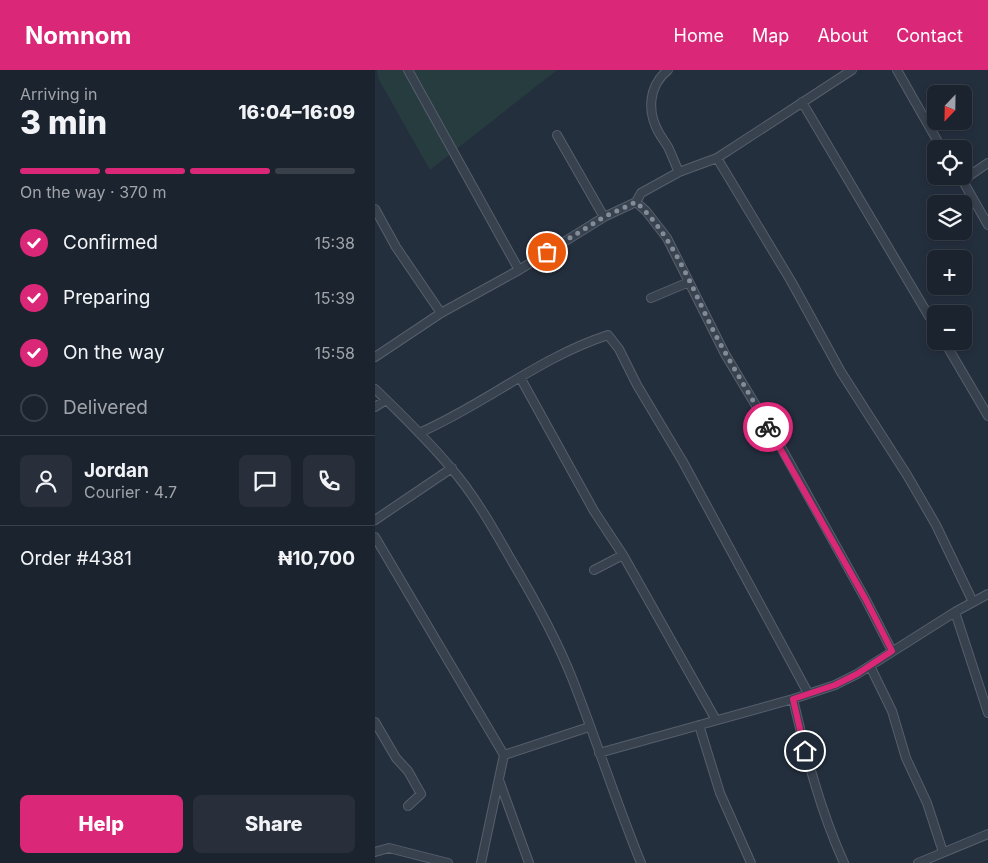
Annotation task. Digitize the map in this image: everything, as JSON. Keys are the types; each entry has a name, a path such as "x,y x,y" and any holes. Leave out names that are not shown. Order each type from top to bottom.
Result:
{"street":[{"path":"407,70 519,270"},
{"path":"668,70 661,76 656,85 651,97 651,109 658,132 679,172"},
{"path":"375,357 441,313 519,270 604,217 636,202 641,193 679,172 717,158 852,70"},
{"path":"897,70 937,140"},
{"path":"802,102 927,313"},
{"path":"557,135 604,217"},
{"path":"717,158 791,281 841,372 907,475 936,525 973,602"},
{"path":"972,172 988,163"},
{"path":"965,185 988,225"},
{"path":"636,202 646,211 667,238 725,354 782,449 874,614 892,651"},
{"path":"375,209 396,247 441,313"},
{"path":"651,298 689,282"},
{"path":"419,433 436,426 548,362 608,335 619,349 637,384 683,462 808,693"},
{"path":"949,350 988,416"},
{"path":"521,378 594,511 623,555 716,720"},
{"path":"375,389 452,468 485,513 540,610 571,677 641,863"},
{"path":"375,407 386,400"},
{"path":"375,520 452,468"},
{"path":"375,537 504,755 483,862"},
{"path":"594,570 623,555"},
{"path":"599,753 793,699 835,685 870,666 955,612 988,594"},
{"path":"955,612 988,713"},
{"path":"870,666 892,711 907,758 927,803 943,852"},
{"path":"793,699 809,769 844,863"},
{"path":"375,722 396,758 407,771 421,794 408,806"},
{"path":"699,725 719,793 751,863"},
{"path":"504,755 589,727"},
{"path":"499,780 529,863"},
{"path":"918,863 988,834"},
{"path":"375,852 389,848 448,863"}],"green space":[{"path":"377,70 557,70 430,170 378,78"}],"way so far":[{"path":"547,252 604,217 636,202 646,211 667,238 725,354 768,427"}],"route":[{"path":"768,427 866,600 892,651 857,674 835,685 793,699 805,751"}]}
